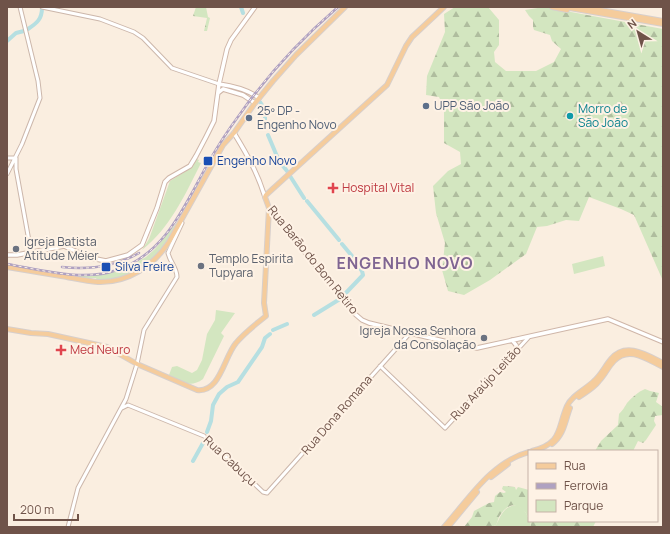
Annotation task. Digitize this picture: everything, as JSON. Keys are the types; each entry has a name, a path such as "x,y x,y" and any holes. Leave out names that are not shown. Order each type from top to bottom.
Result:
{"main road":[{"path":"7,255 64,246 91,258 106,261 120,258 139,248 144,241 166,180 190,166 214,121 218,85 229,45 254,7"},
{"path":"7,267 98,282 124,278 138,273 156,259 169,242 222,145 234,133 255,103 293,58 345,7"},
{"path":"265,197 273,187 335,134 387,86 406,46 412,37 444,7"},
{"path":"552,7 569,10 582,9"},
{"path":"564,7 663,23"},
{"path":"218,85 244,90 259,98"},
{"path":"218,94 222,90 225,90 243,95 255,103"},
{"name":"Rua Barão do Bom Retiro","path":"234,133 258,174 268,208 358,318 369,323 477,348 528,338 608,319 663,342"},
{"path":"7,329 48,334 107,347 137,364 197,390 206,390 215,382 234,344 266,316 264,303 268,208"},
{"path":"512,340 517,349"},
{"path":"535,450 542,448 554,439 559,431 570,401 596,380 612,358 617,354 626,351 637,351 663,363"},
{"path":"542,450 558,439 572,404 598,383 618,358 627,354 635,354 663,367"},
{"path":"444,527 490,474 516,457 528,453"},
{"path":"448,527 492,476 528,454"}],"street":[{"path":"7,174 16,158 40,98 38,81 20,7"},
{"path":"42,7 100,19 141,35 172,68 218,85"},
{"path":"7,158 16,158"},
{"path":"16,158 31,252"},
{"path":"68,527 78,488 126,398 137,364 144,330 177,277 168,253 188,207"},
{"name":"Rua Dona Romana","path":"263,492 266,493 269,491 410,333"},
{"name":"Rua Araújo Leitão","path":"380,366 445,428 528,338"},
{"path":"122,408 128,405 126,403 126,398"},
{"name":"Rua Cabuçu","path":"128,405 204,436 263,492"}],"green space":[{"path":"196,7 206,7 208,17 210,18 207,31 204,31 207,18 193,16"},
{"path":"455,7 488,7 499,20 499,45 494,52 495,62 506,71 536,71 554,62 561,49 552,41 550,35 534,30 533,20 525,10 544,7 663,29 663,281 634,215 589,197 579,221 566,220 547,226 537,227 526,254 490,280 464,295 448,291 442,270 445,243 436,213 433,186 448,171 461,164 460,152 444,143 444,108 439,97 426,95 427,76 445,32 444,14"},
{"path":"197,159 199,160 198,162 201,163 176,210 161,232 142,250 149,239 170,181 191,168"},
{"path":"178,221 156,256 138,270 126,275 97,280 96,278 90,279 63,274 96,275 128,267 146,257 155,249"},
{"path":"603,256 605,266 574,274 572,264"},
{"path":"216,310 235,313 221,333 224,336 203,379 199,382 190,384 170,377 169,375 172,367 177,366 192,373 197,370 202,360 207,334 215,320"},
{"path":"645,389 659,393 656,402 663,407 663,415 655,416 654,421 656,425 646,440 643,443 638,441 634,450 596,450 601,441 618,425 619,414 627,403"},
{"path":"503,486 515,487 516,490 518,487 528,490 528,517 524,510 513,505 505,509 499,517 496,525 491,527 464,527 472,517 474,511 494,502 495,496 500,492 506,492 502,489"},
{"path":"517,505 525,511 531,527 491,527 496,525 506,509"},
{"path":"530,522 596,522 593,527 531,527"}],"waterway":[{"path":"241,7 243,13"},
{"path":"28,29 38,20 41,15 42,8"},
{"path":"7,41 16,33 24,31"},
{"path":"265,111 265,124"},
{"path":"268,135 279,161 287,171"},
{"path":"290,176 304,198"},
{"path":"307,201 339,240"},
{"path":"342,244 352,256"},
{"path":"343,296 363,275 362,271 354,260"},
{"path":"314,315 340,299"},
{"path":"273,330 287,324"},
{"path":"207,432 211,421 213,405 219,394 227,387 238,382 262,347 265,338 270,334"},
{"path":"193,461 203,443"}],"railway":[{"path":"7,264 62,274 90,275 117,270 134,262 148,252 161,240 172,226 219,145 251,99 286,58 338,7"},
{"path":"62,267 92,268 121,262 139,253"}],"place":[{"name":"UPP São João","path":"426,106"},
{"name":"Morro de São João","path":"570,116"},
{"name":"25º DP - Engenho Novo","path":"249,118"},
{"name":"Engenho Novo","path":"208,161"},
{"name":"Hospital Vital","path":"333,188"},
{"name":"Igreja Batista Atitude Méier","path":"16,249"},
{"name":"Templo Espirita Tupyara","path":"201,266"},
{"name":"Silva Freire","path":"106,267"},
{"name":"Igreja Nossa Senhora da Consolação","path":"484,338"},
{"name":"Med Neuro","path":"61,350"}],"district":[{"name":"ENGENHO NOVO","path":"405,263"}]}
